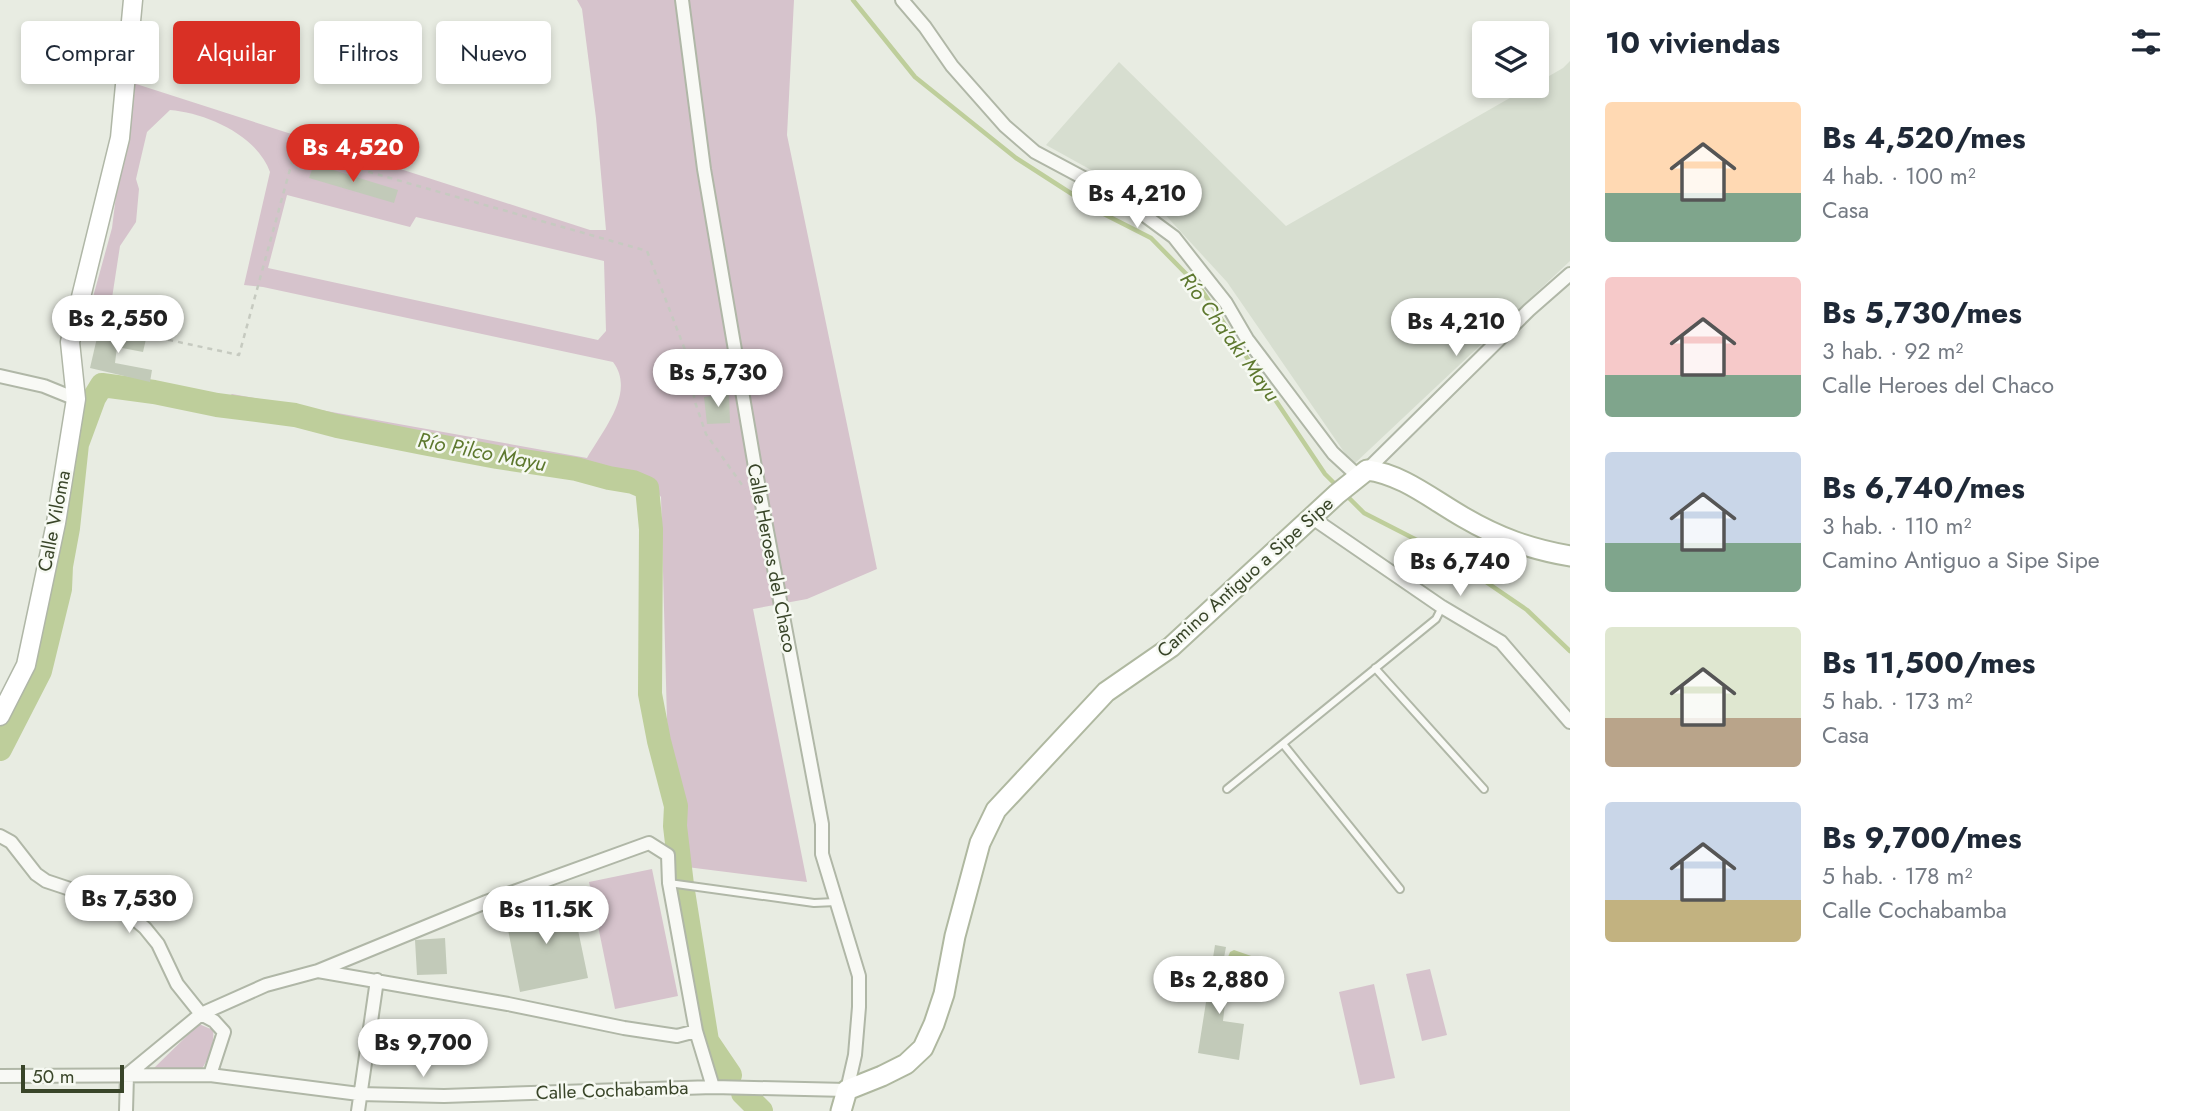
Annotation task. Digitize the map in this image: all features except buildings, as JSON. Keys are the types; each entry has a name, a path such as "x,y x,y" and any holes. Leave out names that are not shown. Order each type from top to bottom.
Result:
{"main road":[{"path":"1360,476 1384,472 1512,542 1570,556"},
{"name":"Camino Antiguo a Sipe Sipe","path":"848,1090 906,1063 923,1048 944,994 955,936 980,843 996,810 1106,692 1171,647 1311,517 1360,476"},
{"name":"Calle Heroes del Chaco","path":"841,1111 848,1090"}],"street":[{"name":"Calle Viloma","path":"0,716 26,665 56,523 76,398 71,342 120,138 133,0"},
{"name":"Calle Heroes del Chaco","path":"682,0 704,169 748,426 822,824 822,854 859,976 855,1055 848,1090"},
{"path":"902,0 952,66 1005,126 1035,152 1121,198 1174,237 1210,282 1247,339 1333,453 1360,476 1529,310 1570,274"},
{"path":"0,376 44,386 76,398"},
{"path":"1311,517 1441,607 1501,642 1570,722"},
{"path":"0,836 21,852 27,864 46,881 103,900 126,912 145,928 158,944 177,984 201,1014 214,1021 223,1031 210,1075"},
{"path":"126,1111 127,1075 201,1014 266,985 318,971 486,902 649,843 668,855 669,883 696,1031 713,1087"},
{"path":"318,971 508,1004 624,1028 677,1036 696,1031"},
{"path":"358,1111 377,980"},
{"name":"Calle Cochabamba","path":"0,1076 210,1075 359,1094 444,1096 713,1087 848,1090"}],"lane":[{"path":"1227,789 1436,619 1441,607"},
{"path":"1375,668 1484,789"},
{"path":"1283,744 1400,889"},
{"path":"669,883 814,903 836,902"}],"path":[{"path":"76,320 239,355 295,151 647,251 687,355 695,401 706,434 745,489"}],"shaded area":[{"path":"577,0 794,0 787,135 877,569 807,599 753,609 807,882 679,866 667,720 661,497 653,487 576,469 497,457 337,426 295,415 217,405 232,394 587,458 615,411 619,398 619,374 613,362 244,285 270,172 254,147 229,128 199,116 170,110 147,132 136,179 139,189 136,222 120,246 108,324 87,319 112,228 130,84 590,230 606,230 596,118 582,9","holes":["287,195 410,227 416,217 604,261 606,331 598,340 268,268"]},
{"path":"1570,61 1570,261 1353,465 1227,282 1158,207 1046,145 1119,62 1286,226 1510,98 1549,98 1549,76"},
{"path":"652,869 678,996 615,1009 589,882"},
{"path":"1234,950 1257,958 1258,965 1253,970 1231,962 1228,957"},
{"path":"1430,969 1447,1035 1422,1041 1406,974"},
{"path":"1374,984 1395,1078 1360,1085 1339,992"},
{"path":"199,1024 213,1030 211,1051 201,1070 153,1069"}],"waterway":[{"name":"Río Cha'aki Mayu","path":"853,0 915,77 1016,158 1100,212 1151,238 1201,289 1325,474 1339,488"},
{"name":"Río Pilco Mayu","path":"0,749 40,671 60,589 77,444 94,398 102,385 295,415 423,443 576,469 633,482 647,488 651,529 650,694 676,806 675,826 682,885 707,1041 730,1075"},
{"name":"Río Cha'aki Mayu","path":"1345,494 1364,513 1448,556 1527,610 1570,651"},
{"path":"743,1093 761,1111"}]}
